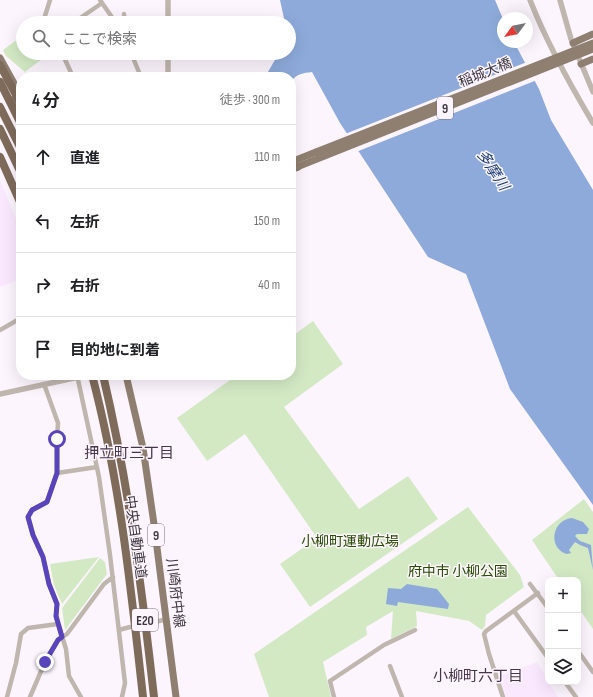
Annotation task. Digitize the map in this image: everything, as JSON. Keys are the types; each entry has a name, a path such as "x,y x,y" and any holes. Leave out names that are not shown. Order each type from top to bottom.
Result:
{"highway":[{"path":"0,65 16,99"},
{"path":"0,82 16,114"},
{"path":"0,107 16,139"},
{"path":"0,129 16,163"},
{"path":"0,157 16,193"},
{"name":"中央自動車道","path":"93,380 110,454 127,554 143,697"},
{"name":"中央自動車道","path":"104,380 121,456 131,516 154,697"}],"main road":[{"path":"573,43 593,34"},
{"name":"稲城大橋","path":"296,165 593,43"},
{"name":"稲城大橋","path":"296,165 593,49"},
{"path":"0,58 16,87"},
{"path":"581,64 593,59"},
{"path":"0,72 16,101"},
{"name":"川崎府中線","path":"127,380 143,448 167,619 176,697"}],"street":[{"path":"45,16 50,0"},
{"path":"168,0 168,16"},
{"path":"530,0 557,59 593,123"},
{"path":"560,0 573,43 593,92"},
{"path":"82,16 101,1 111,16"},
{"path":"65,60 71,72"},
{"path":"134,60 138,72"},
{"path":"168,60 168,72"},
{"path":"0,164 16,200"},
{"path":"0,330 16,321"},
{"path":"0,394 44,384 54,380"},
{"path":"78,380 97,467 113,578 125,683 122,697"},
{"path":"44,384 58,423 57,473 47,502 32,510 28,517 33,535 43,557 49,584 57,604 56,616 66,650 69,676 81,697"},
{"path":"57,473 97,467"},
{"path":"30,697 45,662 58,640 67,634 104,584 113,578"},
{"path":"530,584 545,604"},
{"path":"503,697 484,634 538,593"},
{"path":"514,611 545,654"},
{"path":"151,623 167,619"},
{"path":"7,697 16,663 21,634 28,628 58,624"},
{"path":"119,630 130,627"},
{"path":"334,697 330,681 384,645 415,630"},
{"path":"581,655 593,672"},
{"path":"390,666 402,697"},
{"path":"567,685 576,697"}],"shaded area":[{"path":"0,180 16,219 16,281 0,287"},
{"path":"537,662 545,675 545,685 551,685 558,697 506,697 499,676"}],"green space":[{"path":"16,40 16,60 41,60 25,72 6,56 3,50"},
{"name":"小柳町運動広場","path":"313,321 343,364 284,407 359,509 408,476 438,519 310,607 280,564 317,538 245,434 207,461 177,418 230,380 296,380 296,333"},
{"path":"584,499 593,512 593,629 581,611 581,577 557,577 532,540"},
{"name":"府中市 小柳公園","path":"468,507 520,575 524,587 486,615 485,626 482,630 469,621 416,611 417,626 391,639 393,611 366,627 367,635 323,662 331,697 269,697 254,654"},
{"path":"99,557 62,604 54,585 50,564"},
{"path":"100,558 105,562 107,574 65,630 62,608"}],"water":[{"name":"多摩川","path":"280,0 495,0 500,12 497,12 497,48 517,48 539,89 551,120 593,190 593,505 510,389 466,274 428,257 340,123 312,72 300,74 296,77 296,72 268,72 275,60 296,60 296,16 283,16"},
{"path":"572,518 583,522 589,529 587,534 577,534 575,536 580,541 591,545 593,570 588,548 575,542 569,550 571,553 567,554 557,547 554,535 556,529 565,520"},
{"path":"407,584 437,589 449,604 448,609 398,602 397,606 386,604 388,588 401,589"}],"pier":[{"path":"527,62 537,80 356,152 345,134"}],"district":[{"name":"押立町三丁目","path":"129,453"},
{"name":"小柳町六丁目","path":"478,676"}],"route":[{"path":"45,662 58,640 62,637 56,616 57,604 49,584 43,557 33,535 28,517 32,510 47,502 57,473 57,439"}]}
